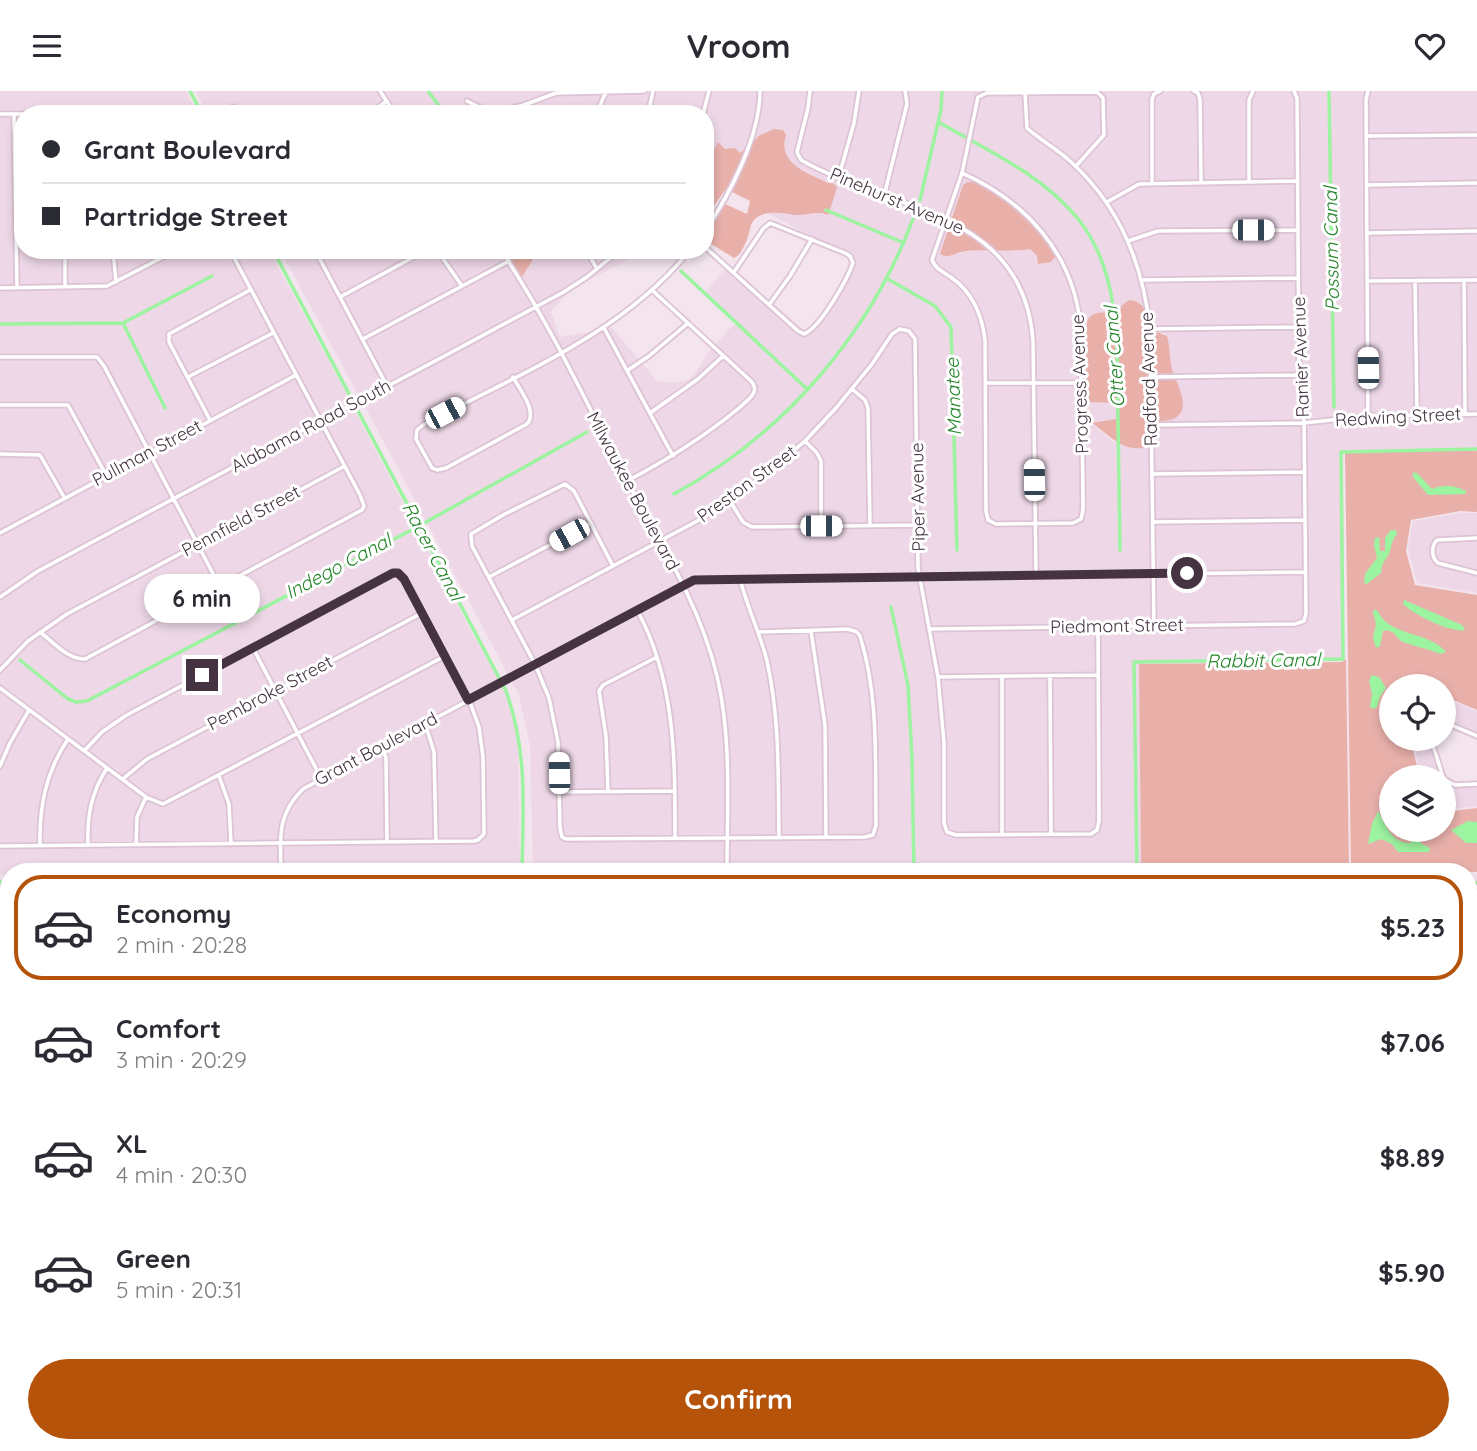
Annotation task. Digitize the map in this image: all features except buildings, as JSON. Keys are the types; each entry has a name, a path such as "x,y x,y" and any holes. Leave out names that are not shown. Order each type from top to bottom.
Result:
{"street":[{"path":"380,91 389,105"},
{"path":"524,105 556,93 644,91"},
{"path":"714,214 741,165 755,121 760,91"},
{"name":"Pinehurst Avenue","path":"810,91 798,156 807,163 948,221 989,245 1004,260 1018,282 1031,318 1036,575"},
{"path":"839,176 854,124 859,91"},
{"path":"884,196 905,116 908,99 905,91"},
{"path":"1152,183 1152,105 1154,94 1160,91"},
{"path":"1368,91 1368,416"},
{"path":"1035,524 996,524 988,520 984,331 971,297 961,285 933,264 934,254 948,221 962,173 978,97 987,93 1093,92 1101,95 1104,135 1076,166"},
{"path":"1196,92 1200,103 1201,183"},
{"path":"1249,182 1249,100 1252,92"},
{"name":"Ranier Avenue","path":"1294,92 1297,98 1299,375 1305,472 1304,621"},
{"name":"Radford Avenue","path":"1026,93 1027,128 1076,166 1107,202 1128,241 1142,280 1150,328 1154,626"},
{"path":"381,105 387,101"},
{"path":"467,101 476,105"},
{"path":"0,114 14,114"},
{"path":"1366,137 1477,135"},
{"name":"Progress Avenue","path":"962,173 1002,194 1021,209 1046,237 1060,258 1072,286 1078,310 1083,510 1081,519 1073,523 1035,524"},
{"path":"1107,202 1135,184 1298,181"},
{"path":"1366,185 1477,183"},
{"path":"714,255 804,334 812,330 829,305 852,267 852,260 845,253 770,223 734,272"},
{"path":"1128,241 1158,231 1298,230"},
{"path":"1367,233 1477,231"},
{"path":"769,305 812,239"},
{"path":"16,259 17,288"},
{"path":"65,259 65,287"},
{"path":"114,259 116,282"},
{"path":"0,288 101,286 116,282 160,259"},
{"path":"40,632 79,660 93,655 362,510 363,502 235,259"},
{"path":"320,259 387,386"},
{"path":"340,297 410,259"},
{"path":"444,259 463,286"},
{"path":"591,259 597,269"},
{"name":"Alabama Road South","path":"0,597 38,571 360,402 573,286 609,259"},
{"path":"513,377 532,417 527,424 450,466 437,470 429,465 415,433 423,425 604,328 653,291 682,259"},
{"path":"363,339 509,261"},
{"name":"Milwaukee Boulevard","path":"509,261 660,541 708,643 722,700 726,750 727,863"},
{"path":"1142,280 1298,278"},
{"path":"1464,280 1465,414"},
{"path":"1367,281 1477,280"},
{"path":"1415,281 1417,415"},
{"path":"210,421 169,342 169,334 250,289"},
{"path":"627,481 673,456 727,418 754,394 755,389 752,382 653,291"},
{"path":"628,370 687,324"},
{"path":"1150,328 1299,327"},
{"path":"604,328 673,456"},
{"name":"Preston Street","path":"512,620 730,501 805,441 852,389 897,330 909,331"},
{"name":"Piper Avenue","path":"909,331 914,335 916,344 919,577 938,677 944,743 944,823 947,832 956,835 1002,835"},
{"path":"187,377 273,333"},
{"path":"650,413 688,387 723,356"},
{"path":"0,357 96,357 150,452 220,587"},
{"name":"Pullman Street","path":"0,533 296,375"},
{"path":"1151,377 1299,375"},
{"path":"985,383 1081,383"},
{"path":"852,389 865,400 868,408 870,526"},
{"path":"0,405 68,405 106,475"},
{"name":"Redwing Street","path":"1151,425 1304,423 1368,416 1477,414"},
{"path":"805,441 821,461 821,526"},
{"path":"0,454 40,455 64,497"},
{"name":"Pennfield Street","path":"0,670 40,632 66,614 344,466"},
{"path":"1152,474 1305,472"},
{"path":"613,566 574,491 565,484 471,534 470,541 535,664 554,716 558,742 562,837 571,840 873,835 876,825 874,725 865,657 858,632 848,629 759,632"},
{"path":"730,501 747,526 917,525"},
{"path":"1152,522 1305,520"},
{"path":"489,577 591,523"},
{"path":"1477,538 1437,540 1433,551 1434,561 1438,563 1477,573"},
{"name":"Grant Boulevard","path":"281,863 282,823 290,803 303,789 698,580 1306,572"},
{"path":"0,846 478,840 484,834 482,741 476,718 407,585 398,573 389,575 118,720 85,750"},
{"path":"740,579 759,632 772,688 777,724 779,838"},
{"path":"637,610 657,657 671,717 675,839"},
{"name":"Pembroke Street","path":"124,779 147,759 422,613"},
{"name":"Piedmont Street","path":"929,629 1295,624 1304,621"},
{"path":"1002,676 1002,835 1091,834 1097,830 1099,821 1098,627"},
{"path":"811,631 825,725 827,837"},
{"path":"253,648 321,778"},
{"path":"0,688 146,797 163,804 444,656"},
{"path":"608,791 606,736 599,691 603,685 657,657"},
{"path":"938,677 1098,675"},
{"path":"1050,676 1051,834"},
{"path":"0,766 29,710"},
{"path":"425,723 435,752 436,841"},
{"path":"1456,727 1477,736"},
{"path":"40,846 40,813 44,791 51,768 68,740"},
{"path":"382,746 386,758 387,842"},
{"path":"88,845 91,801 107,768"},
{"path":"219,776 229,804 231,844"},
{"path":"1456,785 1477,783"},
{"path":"559,792 675,791"},
{"path":"136,845 137,817 146,797"}],"shaded area":[{"path":"0,91 186,91 193,105 14,105 14,259 274,259 352,404 179,492 37,569 0,594"},
{"path":"195,91 707,91 703,105 203,105"},
{"path":"710,91 1477,91 1477,450 1343,450 1345,660 1140,664 1141,863 533,863 530,746 519,695 363,403 562,295 612,259 627,259 580,284 551,312 560,337 612,328 657,381 673,383 688,380 732,326 739,323 704,293 728,266 809,334 857,259 767,213 799,215 821,212 834,197 828,183 791,163 785,153 785,138 766,132 739,154 715,146 714,148 714,105 707,105","holes":["983,184 994,188 1051,262 1037,260 1037,256 1030,249 1015,251 993,248 958,253","1129,300 1139,302 1146,310 1152,330 1165,333 1168,338 1170,365 1183,401 1170,420 1152,424 1147,445 1133,449 1112,441 1093,424 1116,419 1117,403 1086,402 1086,328 1105,312 1111,314"]},
{"path":"774,129 783,130 786,135 784,145 790,160 803,171 837,187 828,215 771,213 759,216 751,225 741,252 734,258 714,246 714,222 725,204 747,214 750,201 726,189 714,206 714,150 718,142 725,149 735,148 740,153 760,135"},
{"path":"968,182 983,184 996,190 1020,208 1040,232 1055,257 1051,262 1038,264 1037,256 1030,249 970,251 948,256 940,254 963,185"},
{"path":"285,259 507,259 520,280 532,259 606,259 561,291 392,380 361,400"},
{"path":"507,259 532,259 520,280"},
{"path":"1129,300 1143,306 1152,330 1167,336 1172,369 1183,405 1182,411 1175,418 1152,424 1144,448 1122,445 1092,423 1116,419 1116,403 1086,402 1088,319 1098,313 1111,314"},
{"path":"353,408 506,692 518,741 520,863 0,863 0,599 39,572 308,429"},
{"path":"1345,451 1477,451 1477,512 1460,511 1411,520 1406,551 1415,585 1477,595 1477,710 1456,701 1456,674 1379,674 1379,751 1413,751 1417,765 1379,765 1379,842 1456,842 1456,811 1477,808 1477,863 1351,863"},
{"path":"1413,472 1432,489 1454,487 1466,491 1466,494 1428,495 1413,477"},
{"path":"1460,513 1477,513 1477,593 1417,583 1408,548 1413,521"},
{"path":"1391,530 1396,530 1397,534 1382,565 1381,573 1367,584 1364,583 1365,574 1377,558 1375,538 1379,537 1380,551 1385,551 1385,538"},
{"path":"1404,600 1462,625 1465,630 1451,629 1424,618 1403,604"},
{"path":"1375,609 1393,627 1425,638 1446,652 1440,654 1404,643 1387,631 1383,631 1380,646 1376,648 1373,638"},
{"path":"1346,659 1349,863 1141,863 1139,664 1342,662"},
{"path":"1372,675 1379,677 1379,700 1374,709 1370,707 1372,694 1369,681"},
{"path":"1456,703 1477,711 1477,736 1456,726"},
{"path":"1415,751 1437,751 1440,765 1419,765"},
{"path":"1456,783 1477,783 1477,806 1456,808"},
{"path":"1378,811 1379,840 1368,844"},
{"path":"1468,821 1477,822 1477,843 1466,843 1456,834 1456,827"},
{"path":"1388,842 1421,842 1430,848 1429,852 1398,852"}],"waterway":[{"name":"Racer Canal","path":"190,91 197,105"},
{"path":"428,91 438,105"},
{"path":"920,200 941,110 942,91"},
{"name":"Possum Canal","path":"1329,91 1334,407"},
{"name":"Otter Canal","path":"938,122 967,138"},
{"name":"Otter Canal","path":"972,141 1016,166 1068,207 1093,242 1104,266 1115,317 1117,343 1120,550"},
{"path":"826,210 904,243"},
{"path":"674,494 714,470 751,442 786,411 818,377 873,302 913,219"},
{"name":"Racer Canal","path":"278,259 506,691 521,758 522,863"},
{"path":"681,271 807,389"},
{"path":"0,324 123,323 212,276"},
{"name":"Manatee","path":"886,278 935,306 951,327 957,550"},
{"path":"123,323 165,408"},
{"name":"Indego Canal","path":"20,660 68,699 76,702 87,701 419,526 587,432"},
{"name":"Rabbit Canal","path":"1137,863 1134,662 1343,659 1341,452 1477,449"},
{"path":"891,607 908,685 914,863"}],"route":[{"path":"202,675 393,573 398,573 404,579 468,700 694,580 1187,573"}]}
